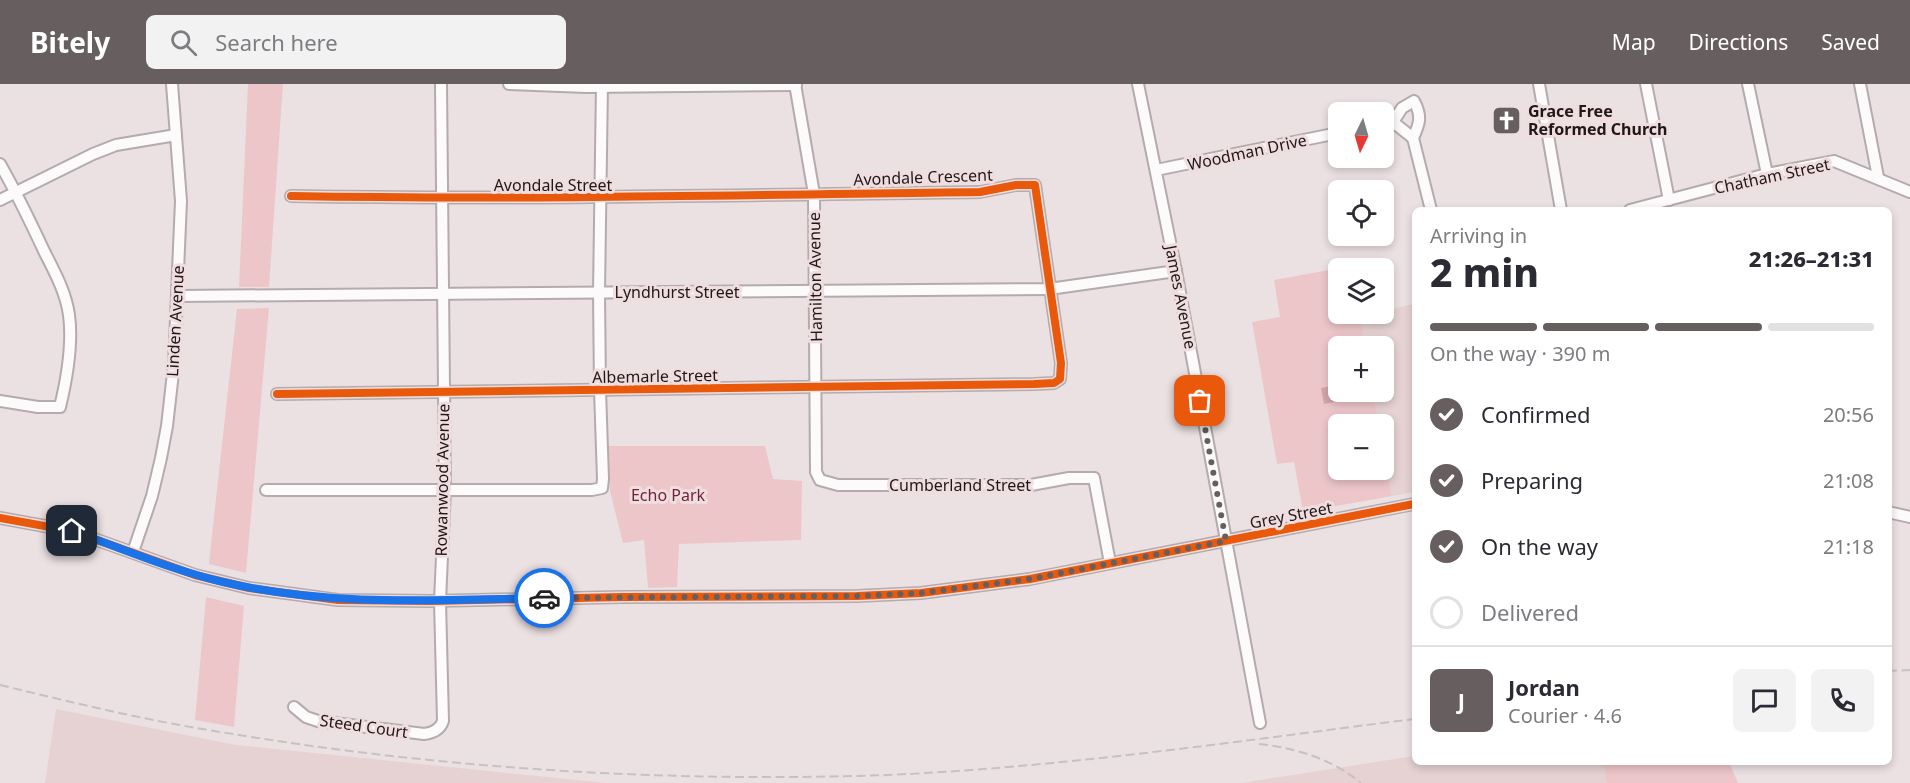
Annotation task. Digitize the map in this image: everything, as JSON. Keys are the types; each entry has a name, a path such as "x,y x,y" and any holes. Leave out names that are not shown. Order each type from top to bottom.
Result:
{"street":[{"name":"Linden Avenue","path":"133,552 152,496 167,426 174,364 181,201 172,84"},
{"name":"Rowanwood Avenue","path":"437,730 441,727 444,713 440,601 445,490 441,84"},
{"path":"509,84 795,85"},
{"name":"James Avenue","path":"1138,84 1176,271 1260,723"},
{"path":"1539,84 1560,207"},
{"path":"1646,84 1669,200"},
{"path":"1748,84 1767,174"},
{"path":"1860,84 1878,177"},
{"path":"266,490 592,490 602,488 599,198 602,85"},
{"name":"Hamilton Avenue","path":"795,85 814,194 816,472"},
{"path":"1394,117 1402,108 1414,101 1419,111 1419,123 1413,138 1430,207"},
{"path":"1394,127 1413,138"},
{"path":"0,200 116,145 176,135"},
{"name":"Woodman Drive","path":"1156,170 1328,135"},
{"name":"Chatham Street","path":"1642,207 1767,174 1834,161 1878,177 1910,192"},
{"path":"0,164 16,191 66,300 70,345 66,382 60,407 38,407 0,401"},
{"name":"Avondale Crescent","path":"814,194 980,192 1016,185 1035,185 1049,289"},
{"name":"Avondale Street","path":"291,196 442,199 814,194"},
{"name":"Lyndhurst Street","path":"177,296 1049,289 1176,271"},
{"name":"Albemarle Street","path":"277,394 1054,383 1060,379 1061,363 1049,289"},
{"name":"Cumberland Street","path":"816,472 820,480 838,484 1031,485 1069,478 1094,478 1110,563"},
{"name":"Grey Street","path":"0,518 72,531 195,575 279,593 338,600 440,601 622,597 883,596 985,586 1412,504"},
{"path":"1892,513 1910,517"},
{"name":"Steed Court","path":"294,707 306,717 318,721 424,734 437,730"}],"shaded area":[{"path":"1412,304 1412,492 1392,496 1389,480 1394,480 1394,414 1377,414 1375,402 1394,402 1394,336 1363,336 1361,324 1394,324 1394,309"},
{"path":"1328,387 1328,402 1334,402 1324,404 1321,388"},
{"path":"56,709 236,745 606,783 45,783"},
{"path":"1412,756 1412,765 1604,765 1607,783 1241,783"}],"green space":[{"path":"248,84 283,84 269,287 239,287"},
{"path":"1328,270 1328,324 1361,324 1363,336 1328,336 1328,402 1375,402 1377,414 1328,414 1328,480 1389,480 1392,496 1303,512 1294,462 1277,464 1252,322 1280,317 1274,280"},
{"path":"269,308 246,573 209,564 237,309"},
{"name":"Echo Park","path":"603,446 765,446 773,479 802,481 801,540 679,544 677,587 648,588 644,540 623,543 611,495"},
{"path":"206,597 244,606 234,727 195,720"},
{"path":"1604,765 1730,765 1738,783 1607,783"}],"railway":[{"path":"1892,671 1910,670"},
{"path":"0,685 178,725 373,754 544,770 716,777 888,775 1020,766 1086,760 1412,719"},
{"path":"1259,744 1286,748 1313,756 1338,767 1361,783"}],"cycle path":[{"path":"277,394 1034,384 1054,383 1060,379 1061,363 1035,185 1016,185 980,192 722,196 291,196"},
{"path":"0,518 72,531 195,575 249,588 338,600 431,601 857,596 921,593 1030,579 1412,504"}],"way so far":[{"path":"544,598 883,596 921,593 1030,579 1226,541 1200,401"}],"place":[{"name":"Grace Free Reformed Church","path":"1507,120"}],"route":[{"path":"72,531 195,575 279,593 364,601 544,598"}]}
